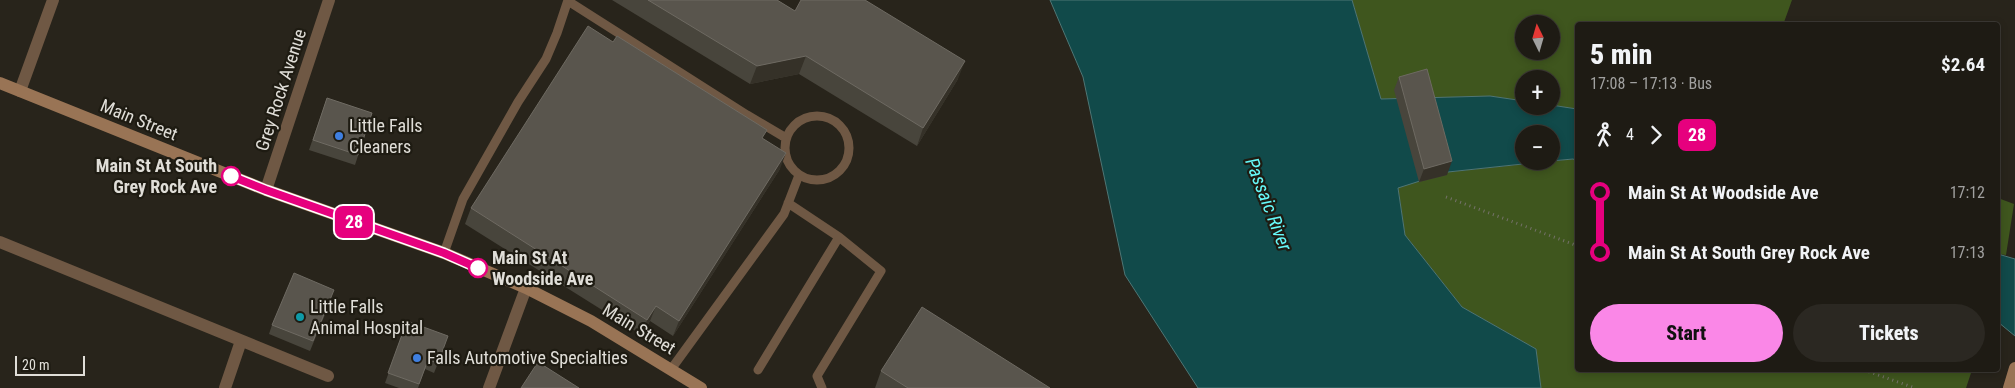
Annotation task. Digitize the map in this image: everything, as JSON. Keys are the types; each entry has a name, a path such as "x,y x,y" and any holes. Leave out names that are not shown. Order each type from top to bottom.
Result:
{"main road":[{"name":"Main Street","path":"0,83 266,190 444,253 526,288 591,321 672,368 701,388"},
{"path":"2009,388 2015,368"}],"street":[{"path":"20,91 53,0"},
{"name":"Grey Rock Avenue","path":"266,190 329,0"},
{"path":"0,242 328,376"},
{"path":"489,388 526,288"},
{"path":"226,388 242,341"}],"lane":[{"path":"444,253 464,199 518,102 546,59 568,0 786,138"},
{"path":"808,117 828,118 838,123 845,132 849,142 850,153 840,172 830,178 819,181 809,180 798,175 791,168 786,158 786,138 791,129 808,117"},
{"path":"672,368 784,214 798,175"},
{"path":"788,203 839,237 881,271 817,376 822,388"},
{"path":"758,370 839,237"}],"path":[{"path":"1446,197 1575,245"},
{"path":"1870,372 1915,388"}],"green space":[{"path":"1352,0 1792,0 1784,22 1575,22 1575,109 1560,106 1560,70 1515,70 1515,100 1490,96 1381,99"},
{"path":"1560,160 1575,160 1575,372 1971,372 1966,388 1541,388 1536,349 1462,307 1405,235 1398,187 1448,172 1515,165 1515,170 1560,170"},
{"path":"2000,199 2014,204 2006,255 2000,254"}],"water":[{"name":"Passaic River","path":"1050,0 1352,0 1381,99 1490,96 1515,100 1515,115 1560,115 1560,106 1575,109 1575,160 1560,160 1560,125 1515,125 1515,165 1448,172 1398,188 1405,235 1462,307 1536,349 1541,388 1198,388 1125,275 1083,77"},
{"path":"2000,255 2015,259 2015,336 2000,324"}],"building":[{"path":"648,0 777,0 795,11 801,0 865,0 965,61 923,128 806,56 757,66"},
{"path":"588,26 613,42 617,36 767,130 762,138 786,153 679,321 656,306 647,320 471,208"},
{"path":"1427,69 1452,161 1424,169 1399,77"},
{"name":"Little Falls Cleaners","path":"327,98 372,113 358,155 313,140"},
{"name":"Little Falls Animal Hospital","path":"294,273 334,290 313,341 272,325"},
{"path":"922,307 1050,388 908,388 881,371"},
{"name":"Falls Automotive Specialties","path":"407,321 448,336 438,363 428,360 419,384 388,373"},
{"path":"538,362 579,388 521,388"}],"bus line":[{"name":"28","path":"231,176 444,253 478,268"}],"place":[{"name":"Little Falls Cleaners","path":"339,136"},
{"name":"Main St At South Grey Rock Ave","path":"231,176"},
{"name":"Main St At Woodside Ave","path":"478,268"},
{"name":"Little Falls Animal Hospital","path":"300,317"},
{"name":"Falls Automotive Specialties","path":"417,358"}]}
